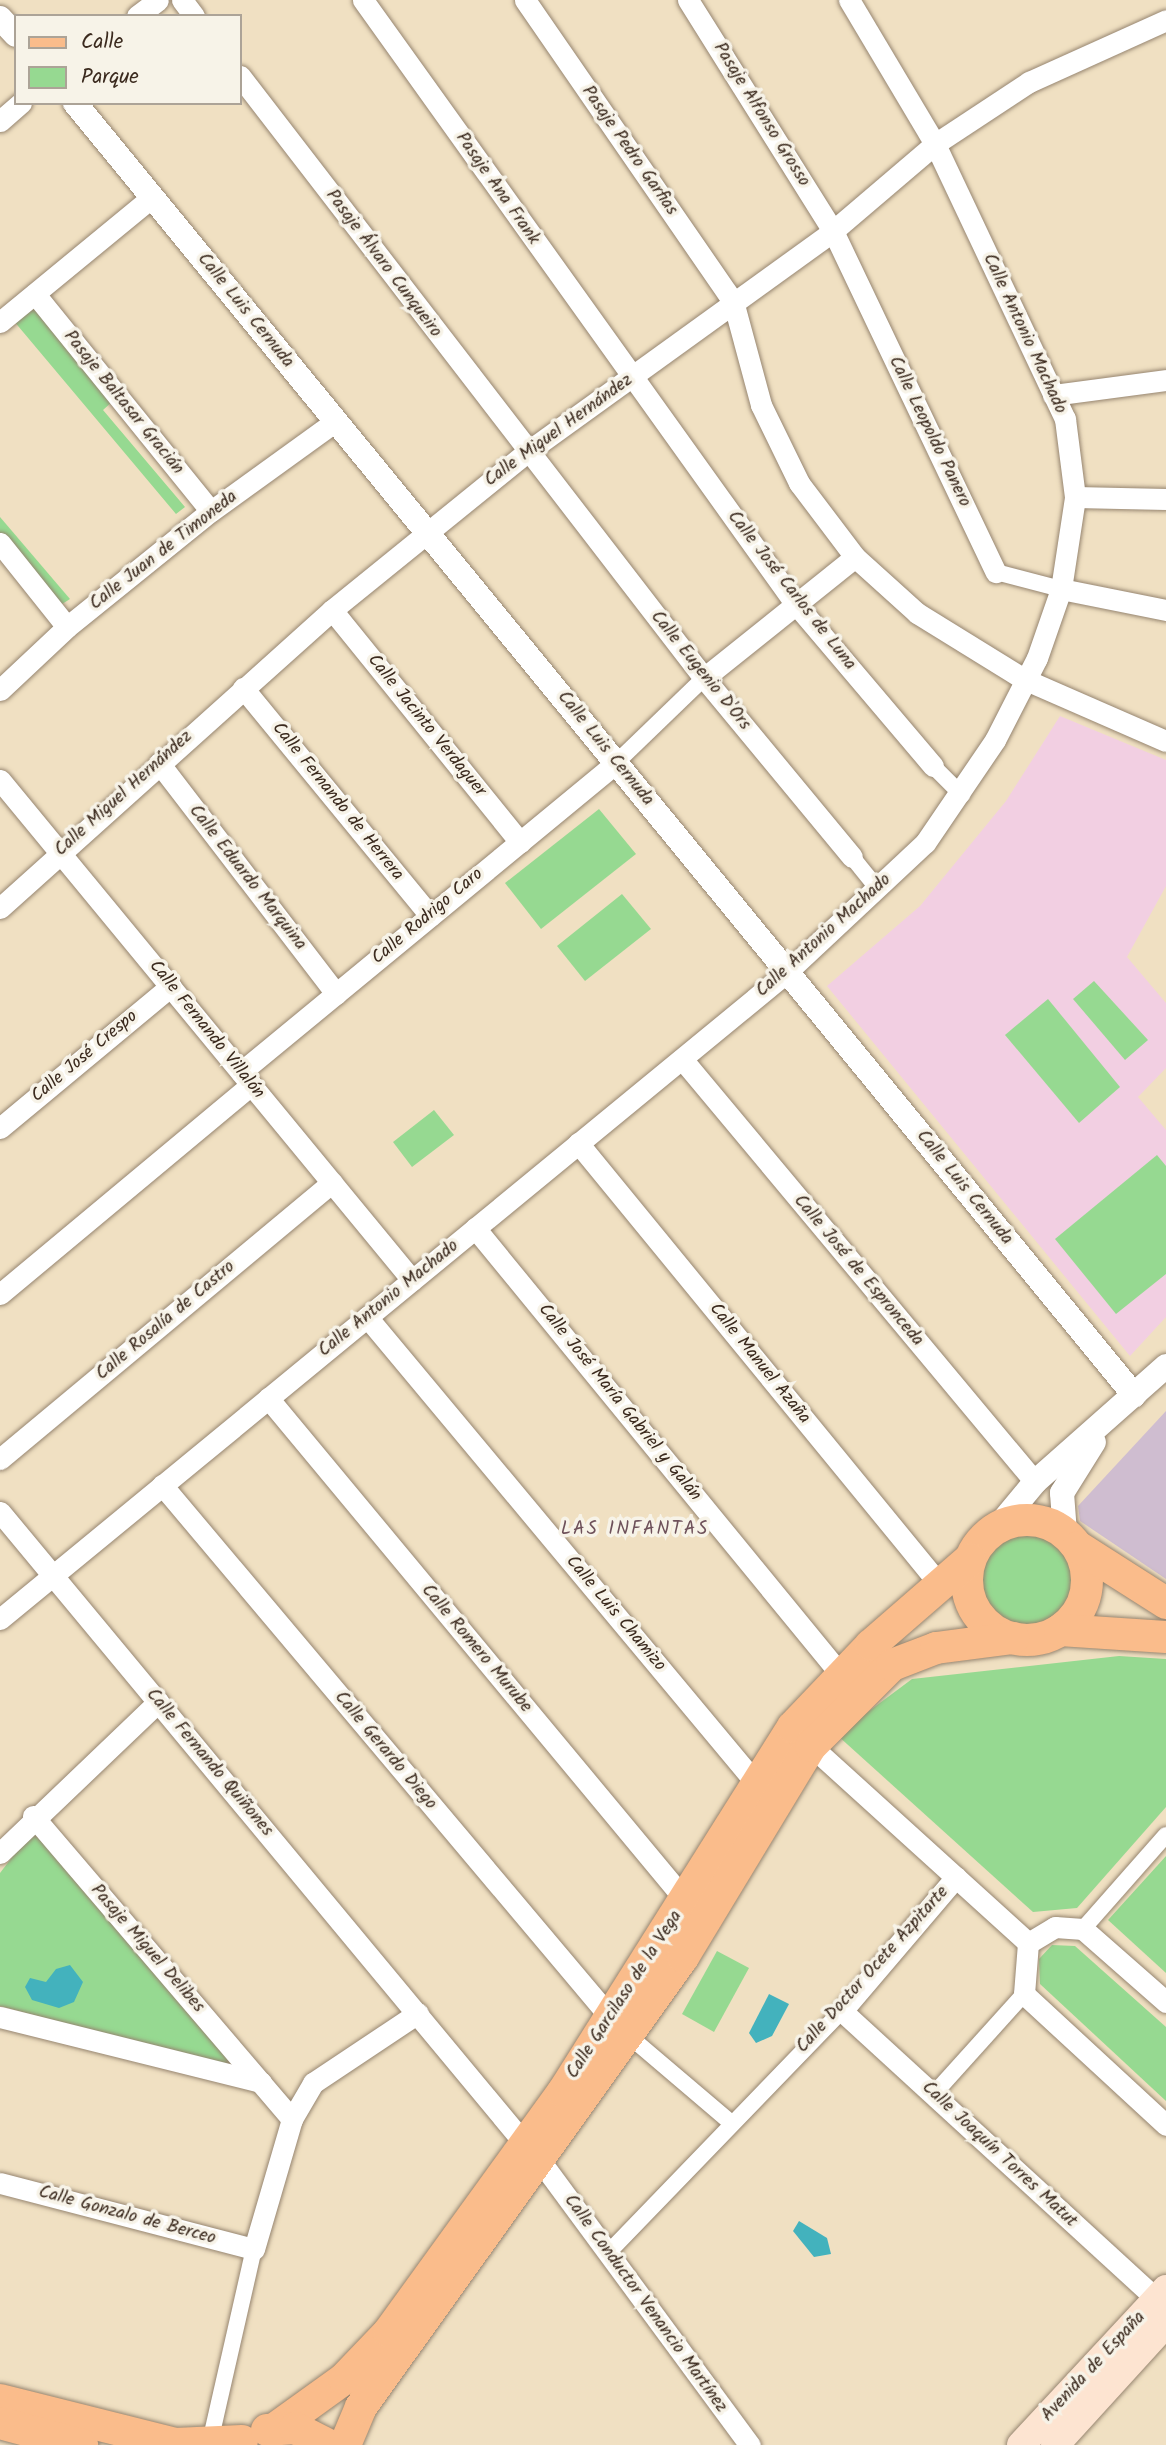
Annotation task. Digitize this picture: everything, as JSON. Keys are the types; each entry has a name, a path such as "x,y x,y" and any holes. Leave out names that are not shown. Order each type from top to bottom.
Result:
{"main road":[{"path":"1166,1603 1071,1540 1032,1520 997,1528 970,1559 970,1599 979,1617 1013,1639 1060,1630 1166,1637"},
{"path":"1060,1630 1084,1601 1087,1573 1071,1540"},
{"name":"Calle Garcilaso de la Vega","path":"620,2026 685,1899 755,1782 793,1727 842,1676 970,1559"},
{"name":"Calle Garcilaso de la Vega","path":"345,2445 361,2407 811,1746 892,1665 936,1648 1013,1639"},
{"name":"Calle Garcilaso de la Vega","path":"0,2400 175,2444 230,2443 276,2428 344,2379 389,2332 533,2153"},
{"name":"Avenida de España","path":"1021,2445 1163,2304"},
{"name":"Avenida de España","path":"1055,2445 1163,2304"},
{"path":"0,2423 82,2445"},
{"path":"276,2428 303,2431 329,2445"}],"street":[{"path":"139,14 158,0"},
{"name":"Pasaje Ana Frank","path":"363,0 631,378"},
{"name":"Pasaje Pedro Garfias","path":"524,0 733,301 761,405 788,461 855,557 917,613 1024,678 1166,741"},
{"name":"Pasaje Alfonso Grosso","path":"688,0 833,231"},
{"name":"Calle Antonio Machado","path":"0,1619 788,972 877,888 962,795 1024,678 1061,589 1075,497 1065,419 935,144 849,0"},
{"path":"0,18 14,33"},
{"name":"Calle Miguel Hernández","path":"0,908 59,851 332,610 426,531 527,452 833,231 935,144 1030,82 1166,20"},
{"name":"Pasaje Álvaro Cunqueiro","path":"242,79 527,452"},
{"path":"0,121 19,105"},
{"name":"Calle Luis Cernuda","path":"77,105 1134,1395"},
{"path":"0,322 152,197"},
{"name":"Calle Leopoldo Panero","path":"833,231 996,572 1061,589"},
{"name":"Pasaje Baltasar Gracián","path":"34,294 211,511"},
{"name":"Calle José Carlos de Luna","path":"631,378 794,601 933,766 962,795"},
{"path":"1053,395 1166,380"},
{"name":"Calle Juan de Timoneda","path":"0,690 67,627 211,511 336,421"},
{"name":"Calle Eugenio D'Ors","path":"527,452 704,677 877,888"},
{"path":"1075,497 1166,499"},
{"path":"0,543 67,627"},
{"path":"616,763 704,677 794,601 855,557"},
{"path":"1061,589 1166,610"},
{"name":"Calle Jacinto Verdaguer","path":"332,610 520,842"},
{"name":"Calle Fernando de Herrera","path":"243,688 430,916"},
{"name":"Calle Eduardo Marquina","path":"159,763 336,993"},
{"name":"Calle Rodrigo Caro","path":"0,1294 246,1078 336,993 616,763"},
{"name":"Calle Fernando Villalón","path":"0,780 412,1280"},
{"name":"Calle José Crespo","path":"0,1128 170,986"},
{"name":"Calle José de Espronceda","path":"682,1059 1035,1482"},
{"name":"Calle Manuel Azaña","path":"578,1143 940,1585"},
{"name":"Calle Rosalía de Castro","path":"0,1459 332,1182"},
{"name":"Calle José María Gabriel y Galán","path":"475,1228 842,1676"},
{"name":"Calle Luis Chamizo","path":"367,1317 755,1782"},
{"path":"997,1528 1035,1482 1108,1421 1166,1366"},
{"name":"Calle Romero Murube","path":"268,1398 685,1899"},
{"path":"1071,1540 1062,1493 1108,1421"},
{"name":"Calle Gerardo Diego","path":"162,1485 620,2026"},
{"name":"Calle Fernando Quiñones","path":"0,1512 533,2153"},
{"path":"0,1853 33,1816 158,1702"},
{"path":"811,1746 1028,1943"},
{"name":"Pasaje Miguel Delibes","path":"33,1816 292,2119"},
{"path":"1083,1928 1165,1837"},
{"name":"Calle Doctor Ocete Azpitarte","path":"607,2254 730,2122 842,2011 956,1877"},
{"path":"1028,1943 1055,1927 1083,1928 1166,2002"},
{"path":"933,2095 1024,1994 1028,1943"},
{"path":"1024,1994 1166,2125"},
{"name":"Calle Joaquín Torres Matut","path":"842,2011 1163,2304"},
{"path":"230,2443 254,2249 292,2119 313,2082 418,2013"},
{"path":"0,2017 261,2082"},
{"path":"620,2026 730,2122"},
{"name":"Calle Conductor Venancio Martínez","path":"533,2153 750,2445"},
{"name":"Calle Gonzalo de Berceo","path":"0,2183 254,2249"}],"shaded area":[{"path":"1060,716 1166,760 1166,886 1127,957 1166,1003 1166,1068 1138,1097 1166,1130 1166,1317 1130,1356 827,986 920,906 1006,801"},
{"path":"1166,1411 1166,1579 1080,1521 1078,1506"}],"green space":[{"path":"32,305 113,401 103,410 185,507 176,514 13,320"},
{"path":"0,517 70,599 48,613 0,552"},
{"path":"599,809 636,854 541,929 505,883"},
{"path":"622,894 651,929 585,981 557,946"},
{"path":"1094,981 1148,1040 1125,1060 1073,999"},
{"path":"1048,999 1120,1087 1079,1123 1005,1035"},
{"path":"434,1110 454,1135 412,1167 393,1142"},
{"path":"1157,1155 1166,1166 1166,1274 1116,1314 1055,1239"},
{"path":"1026,1533 1044,1537 1059,1547 1069,1562 1073,1580 1069,1598 1059,1613 1044,1623 1026,1627 1008,1623 993,1613 983,1598 979,1580 983,1562 993,1547 1008,1537"},
{"path":"1119,1656 1166,1659 1166,1807 1077,1908 1033,1912 837,1735 912,1679"},
{"path":"33,1830 245,2072 0,2006 0,1873"},
{"path":"1166,1856 1166,1973 1108,1920"},
{"path":"1052,1945 1075,1946 1166,2027 1166,2101 1040,1984 1039,1959"},
{"path":"717,1951 749,1968 714,2032 682,2014"}],"water":[{"path":"70,1965 83,1982 74,2002 59,2008 32,2000 25,1987 30,1978 46,1982 56,1969"},
{"path":"769,1994 789,2004 772,2036 756,2043 749,2033"},
{"path":"799,2221 827,2238 831,2254 814,2257 793,2231"}],"district":[{"name":"LAS INFANTAS","path":"635,1530"}]}
